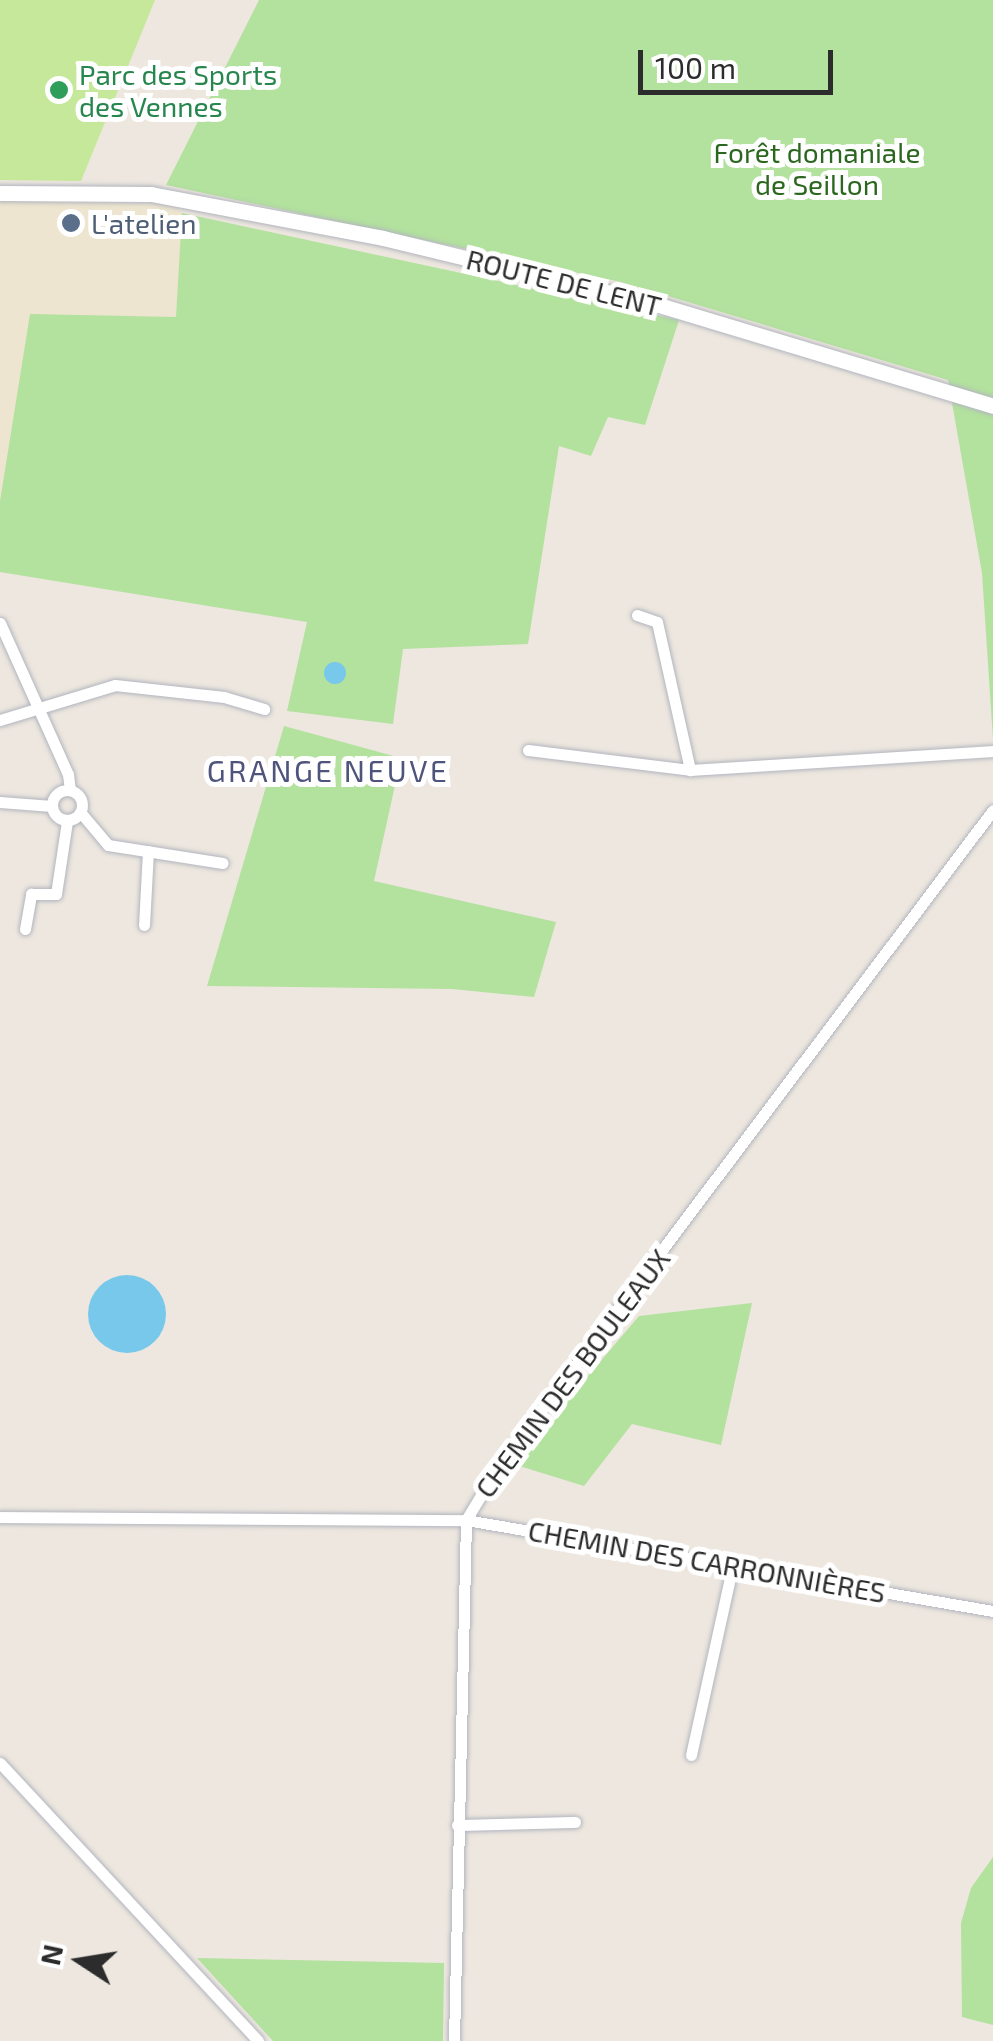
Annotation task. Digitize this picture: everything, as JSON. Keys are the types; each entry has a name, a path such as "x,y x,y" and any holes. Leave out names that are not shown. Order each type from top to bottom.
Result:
{"street":[{"name":"ROUTE DE LENT","path":"0,193 126,193 383,238 574,283 993,406"},
{"path":"637,615 657,622 690,770"},
{"path":"0,622 70,790 82,800 81,813 108,845 223,863"},
{"path":"0,720 115,686 224,697 264,709"},
{"path":"528,750 690,770 993,752"},
{"path":"52,806 58,792 70,790"},
{"path":"0,802 52,806 67,821"},
{"name":"CHEMIN DES BOULEAUX","path":"454,2041 466,1520 495,1472 993,810"},
{"path":"67,821 81,813"},
{"path":"25,929 30,894 56,894 67,821"},
{"path":"144,925 148,851"},
{"name":"CHEMIN DES CARRONNIÈRES","path":"0,1518 466,1520 993,1611"},
{"path":"691,1755 733,1564"},
{"path":"0,1763 258,2041"},
{"path":"458,1825 576,1822"}],"shaded area":[{"path":"0,201 173,204 182,213 176,317 30,315 0,501"}],"green space":[{"name":"Parc des Sports des Vennes","path":"0,0 155,0 81,181 0,180"},
{"name":"Forêt domaniale de Seillon","path":"259,0 993,0 993,739 982,573 948,380 621,282 166,185"},
{"path":"182,213 679,320 645,425 608,417 591,456 559,446 528,644 403,649 393,724 287,711 307,622 0,572 0,501 30,314 176,317"},
{"path":"284,726 401,758 374,881 556,922 534,997 452,989 207,986"},
{"path":"752,1303 721,1445 632,1424 584,1486 513,1464 639,1316"},
{"path":"993,1857 993,2025 962,2017 961,1923 971,1888"},
{"path":"197,1958 444,1963 443,2041 273,2041"}],"water":[{"path":"331,662 339,662 346,673 339,684 331,684 324,677 324,669"},
{"path":"127,1275 142,1278 154,1287 163,1299 163,1329 154,1341 142,1350 127,1353 112,1350 100,1341 91,1329 88,1314 91,1299 100,1287 112,1278"}],"place":[{"name":"Parc des Sports des Vennes","path":"59,90"},
{"name":"L'atelien","path":"71,223"}],"district":[{"name":"GRANGE NEUVE","path":"328,770"}]}
